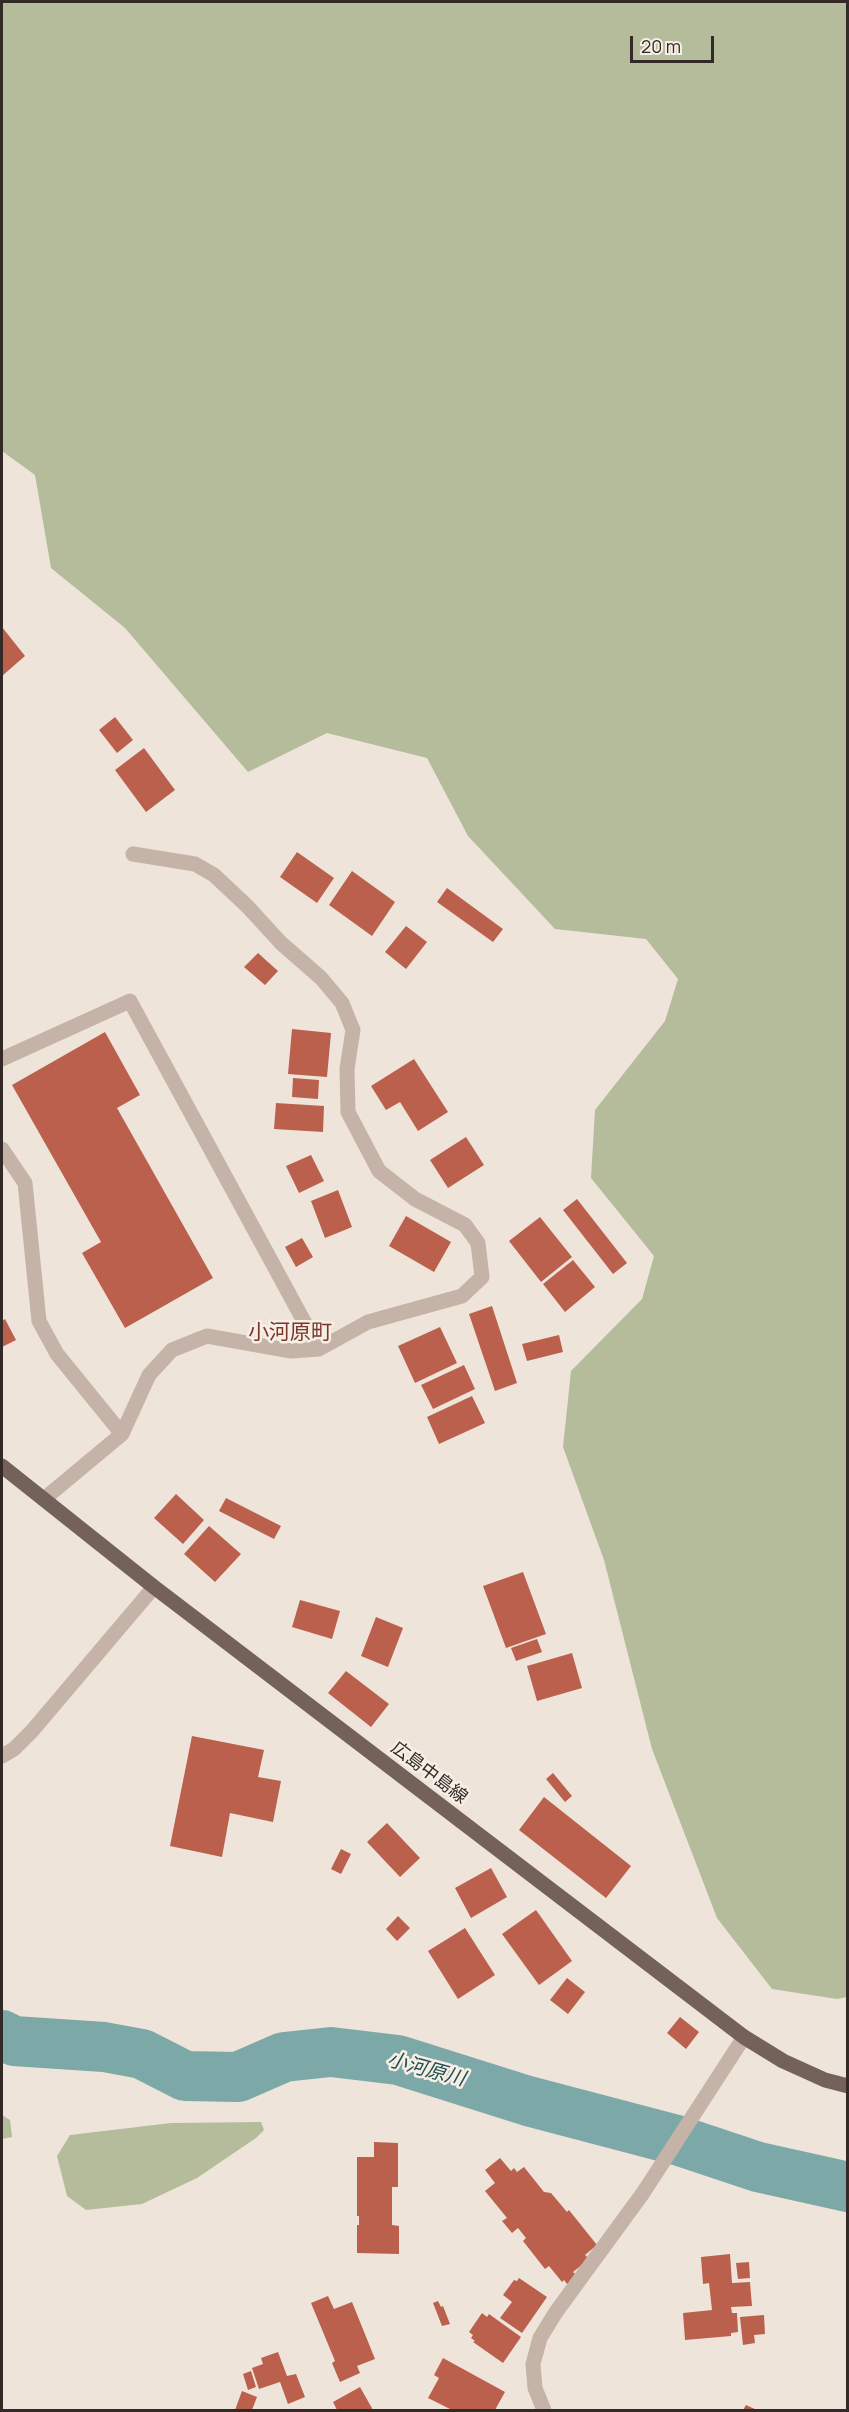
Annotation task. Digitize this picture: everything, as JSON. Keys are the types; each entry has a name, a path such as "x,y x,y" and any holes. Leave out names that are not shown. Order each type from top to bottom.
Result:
{"main road":[{"name":"広島中島線","path":"2,1466 154,1587 744,2037 783,2061 825,2080 848,2086"}],"street":[{"path":"44,1499 122,1434 148,1375 172,1350 207,1336 291,1351 319,1349 368,1322 462,1296 482,1277 478,1243 465,1225 415,1199 379,1171 348,1112 347,1069 352,1030 342,1003 321,978 281,943 214,875 195,864 133,854"},
{"path":"2,1059 130,1001 319,1349"},
{"path":"2,1149 25,1183 39,1321 57,1354 122,1434"},
{"path":"2,1756 14,1749 32,1731 154,1587"},
{"path":"544,2410 535,2388 533,2364 540,2338 556,2312 575,2290 643,2193 744,2037"}],"green space":[{"path":"2,2 847,2 847,1997 837,1999 772,1989 717,1918 652,1749 604,1560 563,1447 571,1371 642,1299 654,1256 591,1178 595,1110 665,1021 678,979 646,939 555,929 468,836 427,758 327,733 248,772 125,628 51,568 35,475 2,451"},
{"path":"2,2115 10,2120 12,2137 2,2139"},
{"path":"261,2122 264,2130 256,2138 197,2178 142,2204 86,2210 67,2196 57,2156 70,2135 171,2123"}],"building":[{"path":"2,627 25,656 2,676"},
{"path":"115,717 133,740 117,753 99,730"},
{"path":"144,748 175,790 146,812 115,770"},
{"path":"297,852 334,878 317,903 280,877"},
{"path":"352,871 395,902 372,936 329,905"},
{"path":"447,888 503,929 493,942 437,902"},
{"path":"406,926 427,942 406,969 385,952"},
{"path":"258,953 278,971 265,985 244,967"},
{"path":"292,1029 331,1033 327,1077 288,1074"},
{"path":"105,1032 140,1095 117,1108 213,1278 125,1328 82,1253 101,1242 12,1085"},
{"path":"414,1059 448,1112 418,1131 400,1102 386,1110 371,1086"},
{"path":"293,1078 319,1080 318,1099 292,1097"},
{"path":"276,1103 324,1106 323,1132 274,1129"},
{"path":"466,1137 484,1165 448,1188 430,1160"},
{"path":"311,1155 324,1181 299,1193 286,1166"},
{"path":"338,1190 352,1227 325,1238 311,1201"},
{"path":"577,1199 627,1263 613,1274 563,1210"},
{"path":"406,1216 451,1242 434,1272 389,1246"},
{"path":"540,1217 572,1257 541,1282 509,1241"},
{"path":"302,1238 313,1257 296,1267 285,1247"},
{"path":"573,1260 595,1287 565,1312 543,1284"},
{"path":"492,1306 517,1383 495,1391 469,1314"},
{"path":"5,1319 16,1340 2,1347 2,1321"},
{"path":"440,1327 457,1363 415,1383 398,1346"},
{"path":"559,1335 563,1352 527,1361 522,1344"},
{"path":"464,1365 475,1389 433,1409 421,1385"},
{"path":"472,1396 485,1423 439,1444 427,1417"},
{"path":"176,1494 204,1520 183,1544 154,1518"},
{"path":"226,1498 281,1526 274,1539 219,1511"},
{"path":"209,1526 241,1554 215,1582 184,1554"},
{"path":"523,1572 546,1634 506,1648 483,1586"},
{"path":"300,1600 340,1611 332,1639 292,1627"},
{"path":"376,1617 403,1628 388,1667 361,1656"},
{"path":"537,1639 542,1652 516,1661 511,1648"},
{"path":"572,1653 582,1688 537,1701 527,1666"},
{"path":"346,1671 389,1704 371,1727 328,1693"},
{"path":"192,1736 264,1750 258,1777 281,1781 273,1822 230,1813 222,1857 170,1846"},
{"path":"553,1773 572,1796 565,1802 546,1779"},
{"path":"544,1797 631,1866 606,1898 519,1830"},
{"path":"387,1823 420,1858 400,1877 367,1842"},
{"path":"341,1849 351,1854 341,1874 331,1869"},
{"path":"491,1868 507,1897 471,1918 455,1888"},
{"path":"536,1910 572,1961 539,1985 502,1934"},
{"path":"398,1916 410,1928 397,1941 386,1929"},
{"path":"465,1928 495,1975 458,1999 428,1951"},
{"path":"567,1978 585,1992 568,2014 550,2000"},
{"path":"680,2017 699,2032 686,2049 667,2033"},
{"path":"374,2142 398,2143 398,2187 392,2187 392,2225 399,2226 399,2254 357,2253 359,2216 357,2216 357,2157 374,2157"},
{"path":"500,2158 511,2171 514,2168 517,2172 524,2167 544,2192 551,2193 567,2212 569,2210 597,2245 585,2255 589,2259 573,2272 577,2276 567,2284 564,2280 562,2282 549,2266 545,2269 523,2241 526,2238 518,2228 512,2233 502,2221 507,2218 485,2191 495,2183 485,2170"},
{"path":"730,2254 732,2283 750,2282 752,2306 731,2307 732,2313 737,2313 738,2332 731,2333 731,2336 685,2340 683,2313 712,2310 709,2283 703,2284 701,2257"},
{"path":"749,2262 750,2278 738,2279 736,2263"},
{"path":"519,2278 547,2297 522,2333 500,2318 512,2302 503,2295 514,2280 517,2281"},
{"path":"328,2296 334,2309 352,2302 375,2359 357,2366 360,2373 340,2382 332,2363 335,2361 311,2303"},
{"path":"438,2301 441,2307 443,2306 450,2324 442,2326 433,2303"},
{"path":"482,2313 487,2317 489,2314 521,2337 503,2363 473,2342 475,2341 471,2338 473,2335 469,2332"},
{"path":"764,2315 765,2334 754,2335 755,2343 743,2345 740,2317"},
{"path":"278,2352 287,2376 296,2374 305,2397 288,2404 280,2382 259,2389 252,2368 263,2364 261,2358"},
{"path":"443,2358 505,2392 495,2410 452,2410 428,2398 439,2378 434,2375"},
{"path":"251,2371 256,2387 248,2390 243,2374"},
{"path":"360,2387 373,2410 337,2410 333,2402"},
{"path":"242,2391 257,2397 252,2410 235,2410"},
{"path":"746,2405 757,2410 743,2410"}],"waterway":[{"name":"小河原川","path":"2,2035 14,2041 104,2047 142,2054 185,2076 238,2077 284,2057 331,2052 398,2060 528,2101 680,2141 758,2167 848,2187"}],"district":[{"name":"小河原町","path":"290,1333"}]}
